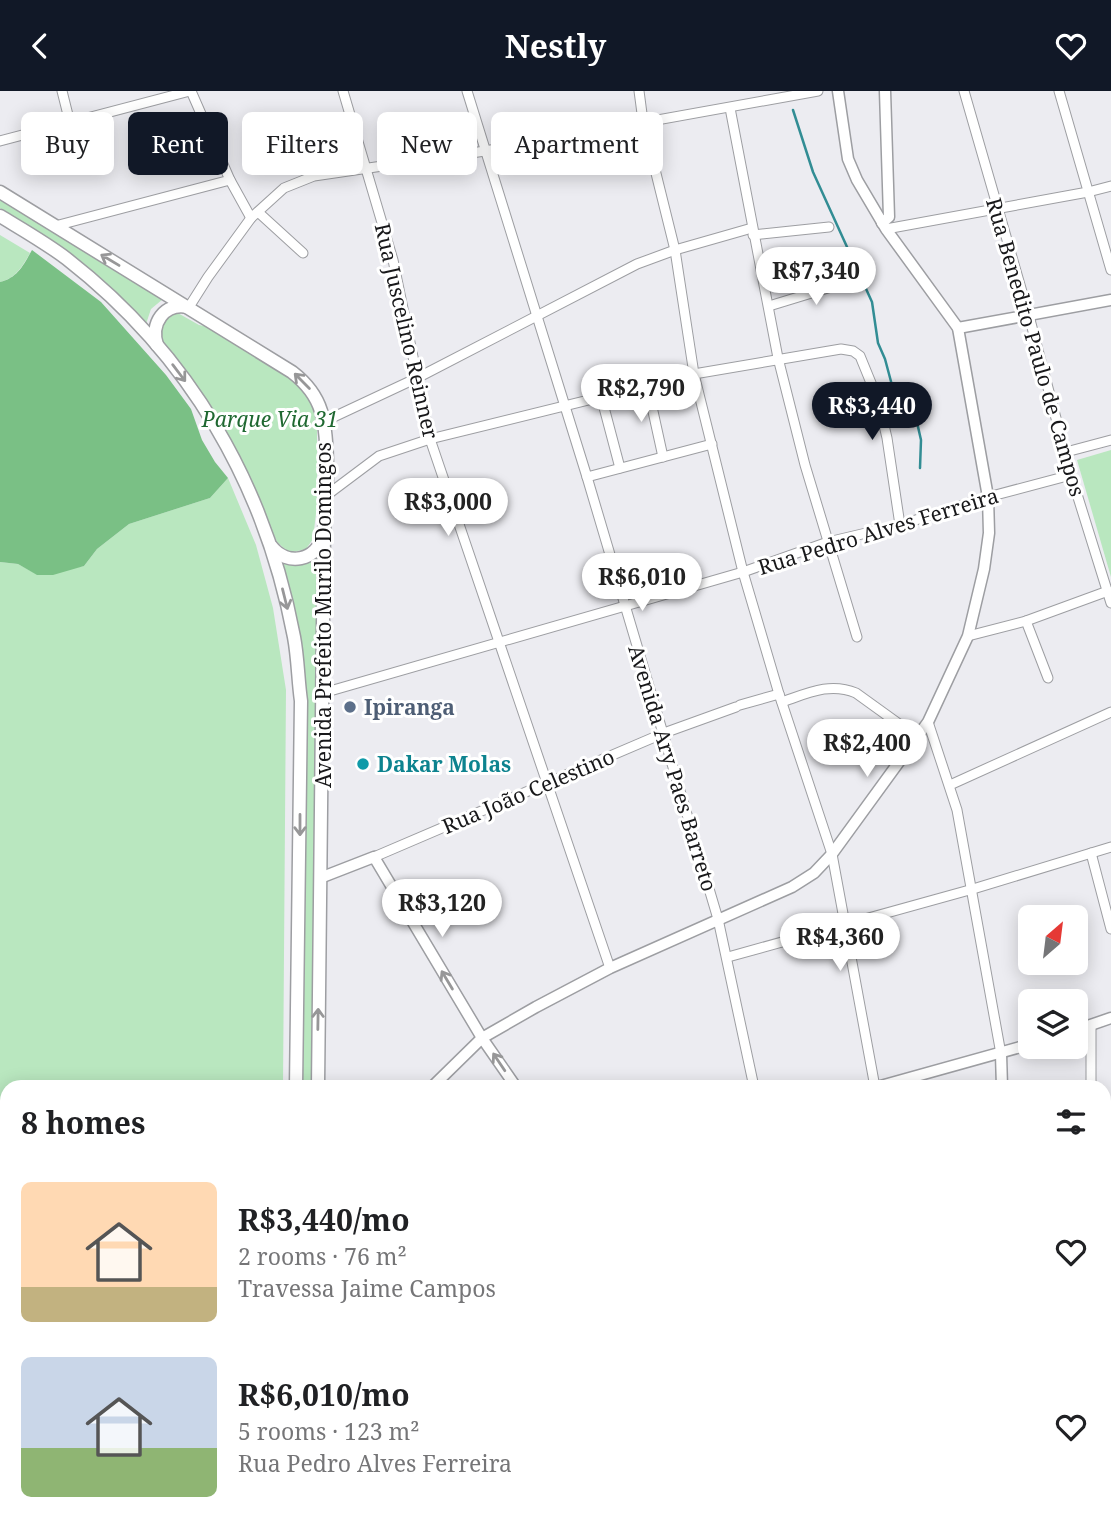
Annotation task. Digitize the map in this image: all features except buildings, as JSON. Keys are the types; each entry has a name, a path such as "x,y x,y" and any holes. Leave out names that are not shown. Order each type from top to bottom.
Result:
{"main road":[{"name":"Avenida Prefeito Murilo Domingos","path":"0,192 299,377 315,397 323,422 327,495 324,531 318,1080"},
{"name":"Avenida Prefeito Murilo Domingos","path":"0,216 57,253 92,280 158,347 198,398 221,433 253,498 269,543 294,638 301,701 296,1080"},
{"path":"158,347 155,330 162,315 176,306 189,307"},
{"path":"269,543 283,557 300,559 317,549 324,531"}],"street":[{"path":"62,91 67,112"},
{"path":"111,112 190,91 230,180 255,215 303,253"},
{"name":"Rua Juscelino Reinner","path":"343,91 393,260 430,439 610,968"},
{"name":"Avenida Ary Paes Barreto","path":"467,91 587,477 718,919 753,1080"},
{"path":"639,91 642,112"},
{"path":"663,118 818,91"},
{"path":"439,1080 482,1038 610,968 792,887 814,873 832,854 928,723 968,636 984,569 989,533 988,496 958,328 868,200 848,159 838,91"},
{"path":"884,226 889,217 885,91"},
{"name":"Rua Benedito Paulo de Campos","path":"964,91 1029,316 1071,475 1111,603"},
{"path":"1059,91 1111,270"},
{"path":"730,108 778,358 805,465 857,637"},
{"path":"0,141 21,136"},
{"path":"189,307 255,215 284,188 314,176 491,150"},
{"path":"657,175 676,250 694,374 743,572 780,698 832,854 875,1080"},
{"path":"55,226 230,180"},
{"path":"884,226 1088,193 1111,186"},
{"path":"323,422 419,377 637,264 676,250 753,232 829,227"},
{"path":"769,306 854,280"},
{"path":"958,328 1111,300"},
{"path":"327,495 379,456 430,439 648,384 778,358 841,349 853,351 860,356 878,400 900,525"},
{"path":"648,384 663,457"},
{"path":"601,396 620,468"},
{"path":"1066,453 1111,440"},
{"path":"587,477 712,444"},
{"name":"Rua Pedro Alves Ferreira","path":"323,693 743,572 828,543 900,525 988,496 1071,475"},
{"path":"968,636 1026,621 1108,590"},
{"path":"1026,621 1048,678"},
{"name":"Rua João Celestino","path":"320,878 664,733 738,706 833,687 847,689 918,737"},
{"path":"950,785 1111,712"},
{"path":"928,723 950,785 973,890 1001,1054 1002,1080"},
{"path":"728,957 973,890 1111,847"},
{"path":"1091,853 1111,929"},
{"path":"374,857 482,1038 511,1080"},
{"path":"1088,1026 1111,1019"},
{"path":"1091,1025 1091,1080"},
{"path":"903,1080 1018,1048"}],"green space":[{"path":"0,198 163,299 151,309 146,324 113,291 77,261 0,208"},
{"path":"0,235 30,253 14,275 0,282"},
{"path":"32,250 101,302 166,375 191,409 202,440 228,478 210,498 129,524 97,549 84,566 53,575 37,575 18,564 0,562 0,282 16,274"},
{"name":"Parque Via 31","path":"176,312 199,325 209,327 293,378 314,405 317,423 317,505 313,539 306,549 287,551 277,542 241,459 211,408 161,342 159,322"},
{"path":"1111,450 1111,577 1077,460"},
{"path":"228,478 256,545 273,608 286,690 283,1080 0,1080 0,562 18,564 38,575 84,566 97,549 129,524 210,498"},
{"path":"318,556 313,1080 301,1080 305,746 280,560 290,564 309,562"}],"waterway":[{"path":"793,110 813,172 872,302 878,343 893,389 916,418 921,440 920,468"}],"place":[{"name":"Ipiranga","path":"350,707"},
{"name":"Dakar Molas","path":"363,764"}]}
